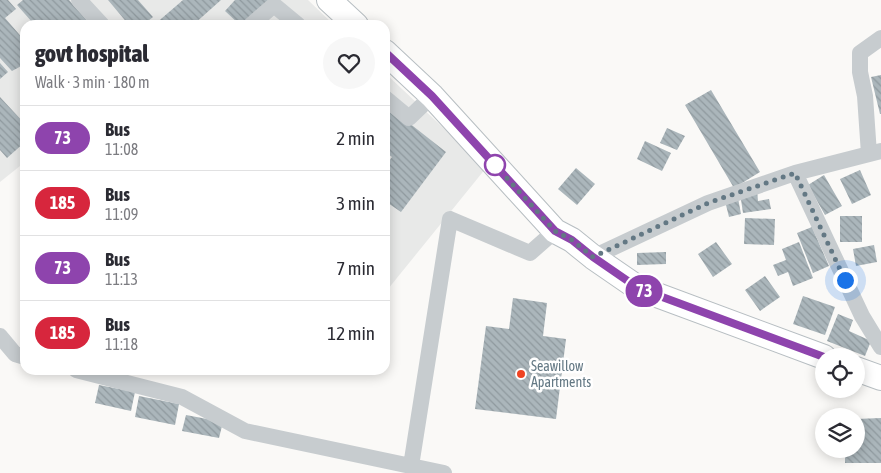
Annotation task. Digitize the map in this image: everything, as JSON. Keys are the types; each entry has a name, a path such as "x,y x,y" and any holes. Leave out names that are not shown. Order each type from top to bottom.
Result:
{"main road":[{"path":"329,0 351,20"},
{"path":"390,57 432,96 555,231 572,240 638,288 815,354"},
{"path":"865,372 881,378"}],"street":[{"path":"79,0 97,20"},
{"path":"257,20 274,5 292,20"},
{"path":"593,257 708,203 795,173 875,152 860,72 860,53 881,38"},
{"path":"390,102 409,118 432,96"},
{"path":"795,173 862,316 881,347"},
{"path":"411,466 450,219 530,253 555,231"},
{"path":"0,336 15,354 20,356"},
{"path":"96,375 182,397 245,430 444,473"}],"shaded area":[{"path":"0,0 308,0 329,20 20,20 20,166 0,182"},
{"path":"390,78 486,168 390,287"}],"building":[{"path":"0,0 8,0 16,9 5,18 20,35 20,67 12,71 0,58"},
{"path":"23,0 69,0 87,20 30,20 17,5"},
{"path":"108,0 138,0 153,17 149,20 125,20"},
{"path":"183,0 221,0 199,20 160,20"},
{"path":"235,0 274,0 255,20 235,20 225,11"},
{"path":"0,63 8,72 0,79"},
{"path":"881,75 881,114 880,114 871,77"},
{"path":"711,90 760,172 734,188 685,105"},
{"path":"0,97 20,119 20,146 7,158 0,150"},
{"path":"390,108 446,152 401,212 390,204 390,160 392,157 390,156"},
{"path":"667,128 685,136 677,150 660,143"},
{"path":"645,141 671,153 662,171 637,159"},
{"path":"576,168 595,184 577,205 558,189"},
{"path":"860,170 871,195 852,204 840,179"},
{"path":"824,175 842,206 825,215 808,185"},
{"path":"757,190 758,201 769,199 771,209 743,213 740,193"},
{"path":"738,198 741,214 729,217 725,201"},
{"path":"840,216 862,216 862,242 840,242"},
{"path":"745,218 775,219 774,245 744,244"},
{"path":"812,227 829,266 813,273 797,233"},
{"path":"716,242 732,264 713,277 698,254"},
{"path":"799,242 813,278 793,286 788,272 778,276 773,265 786,260 782,249"},
{"path":"874,245 877,262 856,266 853,249"},
{"path":"666,252 666,264 637,265 637,253"},
{"path":"765,276 780,297 760,311 745,290"},
{"path":"803,296 835,307 825,335 793,324"},
{"name":"Seawillow Apartments","path":"513,298 547,303 543,336 566,339 556,419 475,409 486,326 509,329"},
{"path":"838,314 853,320 849,331 871,341 865,356 865,348 845,348 827,341"},
{"path":"99,385 135,392 131,411 95,403"},
{"path":"139,396 179,404 175,425 135,417"},
{"path":"186,415 223,422 219,438 182,431"},
{"path":"881,418 881,463 845,463 845,458 865,458 865,419"}],"bus line":[{"name":"73","path":"390,57 432,96 555,231 572,240 638,288 815,354"}],"place":[{"name":"Seawillow Apartments","path":"521,374"}],"route":[{"path":"495,165 555,231 572,240 593,257 708,203 795,173 845,280"}]}
